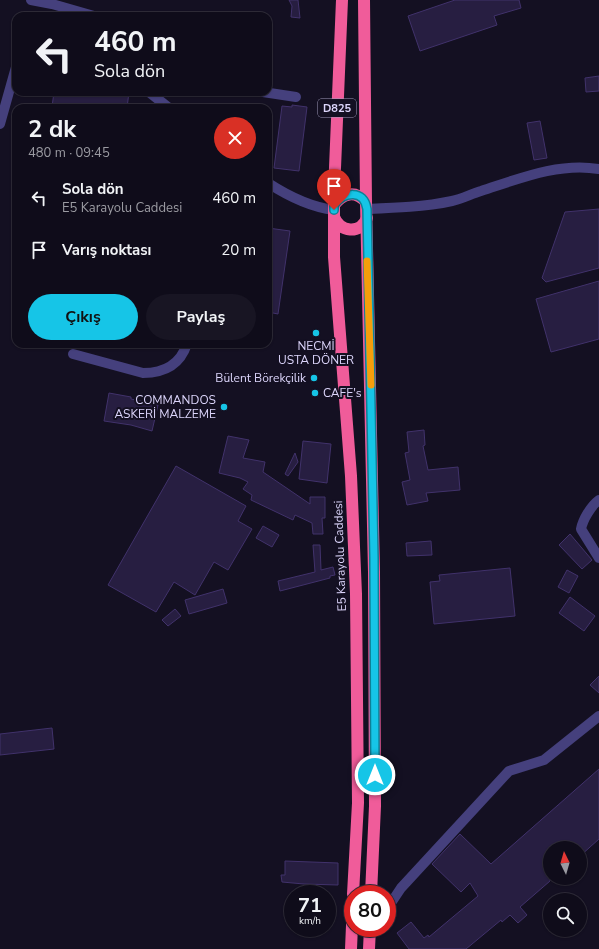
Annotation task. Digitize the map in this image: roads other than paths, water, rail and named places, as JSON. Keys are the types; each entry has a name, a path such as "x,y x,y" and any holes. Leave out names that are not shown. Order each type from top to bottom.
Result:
{"highway":[{"name":"E5 Karayolu Caddesi","path":"342,0 334,210 334,257 351,476 356,594 358,803 353,885"},
{"name":"D825","path":"364,0 367,210"},
{"path":"367,210 365,223 360,227 350,230 340,226 334,210 341,197 352,194 362,198 367,210 374,579 375,806 372,885"},
{"path":"350,949 351,937"},
{"path":"369,949 370,937"}],"street":[{"path":"31,0 80,12"},
{"path":"0,124 12,81"},
{"path":"272,93 296,97"},
{"path":"154,96 164,104"},
{"path":"367,210 399,208 452,201 515,180 560,169 582,166 599,169"},
{"path":"272,185 318,208 334,210"},
{"path":"72,354 143,373 150,373 164,370 175,363 184,354 186,348"},
{"path":"599,500 593,504 582,524 581,529 599,558"},
{"path":"396,896 401,888 510,771 544,760 599,716"}],"place":[{"name":"NECMİ USTA DÖNER","path":"316,333"},
{"name":"Bülent Börekçilik","path":"314,378"},
{"name":"CAFE's","path":"315,393"},
{"name":"COMMANDOS ASKERİ MALZEME","path":"224,407"}]}
